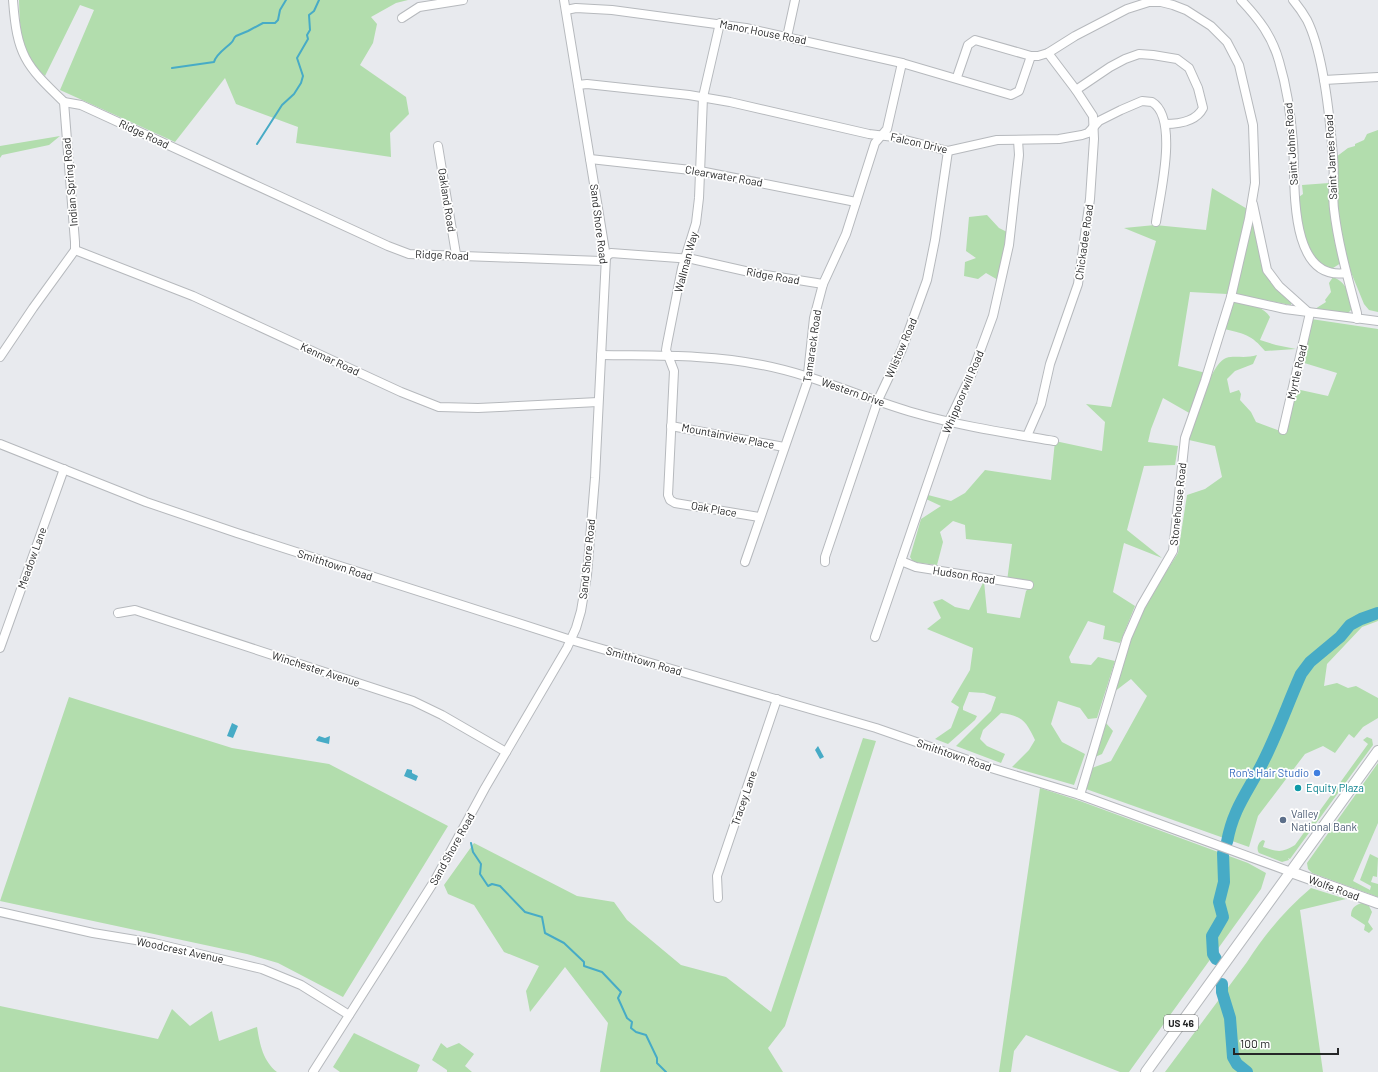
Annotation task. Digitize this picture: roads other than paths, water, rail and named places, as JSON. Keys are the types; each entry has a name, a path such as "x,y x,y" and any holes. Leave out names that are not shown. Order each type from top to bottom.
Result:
{"main road":[{"name":"US 46","path":"1146,1072 1378,751"},
{"name":"Wolfe Road","path":"1291,872 1378,903"}],"street":[{"path":"13,0 17,35 23,55 36,74 64,102"},
{"path":"402,18 419,7 463,0"},
{"name":"Sand Shore Road","path":"313,1072 435,880 506,752 571,640 581,611 586,584 593,500 602,355 606,257 564,0"},
{"path":"787,37 795,0"},
{"name":"Saint Johns Road","path":"1241,0 1266,28 1280,62 1290,111 1294,150 1294,186 1299,232 1303,246 1309,256 1319,266 1334,273 1346,273"},
{"name":"Saint James Road","path":"1293,0 1310,26 1324,80 1333,157 1334,208 1346,273 1357,313 1357,319"},
{"path":"957,78 968,46 975,40 1031,56 1048,53 1127,9 1149,2 1161,2 1186,10 1212,26 1234,52 1250,103 1253,125 1255,166 1252,198 1231,297 1309,313 1378,321"},
{"name":"Manor House Road","path":"566,10 576,8 612,10 720,23 902,63 957,78 991,90 1014,95 1020,89 1031,56"},
{"name":"Wallman Way","path":"670,500 668,495 674,371 666,350 685,259 696,224 700,198 703,97 720,23"},
{"name":"Chickadee Road","path":"1027,436 1040,410 1050,364 1078,284 1090,200 1094,127 1093,116 1076,90 1048,53"},
{"path":"1076,90 1110,67 1139,54 1177,59 1185,64 1192,73 1202,108 1198,114 1187,121 1176,124 1165,124"},
{"name":"Tamarack Road","path":"745,562 809,376 814,318 823,284 846,234 875,143 887,129 902,63"},
{"path":"1324,80 1378,77"},
{"name":"Falcon Drive","path":"578,85 587,84 703,97 767,110 869,134 894,136 948,151 998,140 1071,137 1086,134 1102,120 1132,105 1146,101 1156,104 1162,114 1165,124 1165,164 1156,222"},
{"name":"Indian Spring Road","path":"64,102 75,250"},
{"name":"Ridge Road","path":"64,102 81,105 388,246 409,254 456,254 480,257 601,261 612,253 685,259 823,284"},
{"name":"Whippoorwill Road","path":"875,637 949,422 980,351 999,291 1009,245 1018,162 1018,140"},
{"name":"Oakland Road","path":"438,146 456,254"},
{"name":"Wilstow Road","path":"825,562 827,550 878,400 902,349 927,280 936,240 948,151"},
{"name":"Clearwater Road","path":"590,159 700,171 856,202"},
{"path":"1252,198 1268,270 1279,286 1309,313"},
{"path":"0,357 75,250"},
{"name":"Kenmar Road","path":"75,250 193,296 401,392 439,407 478,408 598,402"},
{"name":"Stonehouse Road","path":"1080,795 1127,638 1141,606 1173,551 1185,438 1205,381 1231,297"},
{"name":"Myrtle Road","path":"1283,430 1309,313"},
{"name":"Western Drive","path":"602,355 725,359 760,364 809,376 914,413 949,422 1054,441"},
{"name":"Mountainview Place","path":"671,426 784,447"},
{"name":"Smithtown Road","path":"0,444 146,502 237,533 571,640 876,728 991,768 1080,795 1218,844 1291,872"},
{"name":"Meadow Lane","path":"0,648 64,469"},
{"name":"Oak Place","path":"670,500 675,503 760,517"},
{"name":"Hudson Road","path":"901,561 916,567 1029,585"},
{"name":"Winchester Avenue","path":"118,613 135,610 413,701 442,715 506,752"},
{"name":"Tracey Lane","path":"718,898 716,876 777,699"},
{"name":"Woodcrest Avenue","path":"0,912 93,933 154,943 262,969 301,985 349,1015"}],"water":[{"path":"232,723 238,726 233,738 227,736"},
{"path":"319,736 325,738 330,736 329,744 317,741 316,740"},
{"path":"818,746 824,757 820,759 815,750"},
{"path":"407,769 412,770 412,773 418,776 416,781 404,776"}],"waterway":[{"path":"172,68 214,62 219,54 232,42 236,36 263,23 275,23 278,20 280,10 286,0"},
{"path":"257,144 282,105 294,94 301,83 303,76 297,58 308,39 307,35 310,30 309,15 314,11 319,0"},
{"path":"1227,842 1237,810 1262,764 1301,674 1310,662 1340,637 1350,625 1378,613"},
{"path":"471,843 473,852 481,864 480,874 488,886 492,884 500,886 525,912 542,917 545,933 564,943 584,962 584,966 602,972 621,992 618,998 627,1018 632,1022 631,1028 636,1032 646,1035 657,1058 657,1063 666,1072"},
{"path":"1216,959 1213,954 1212,936 1223,917 1219,902 1224,882 1223,853"},
{"path":"1222,984 1222,992 1230,1018 1233,1057 1237,1064 1247,1072"}],"place":[{"name":"Ron's Hair Studio","path":"1317,773"},
{"name":"Equity Plaza","path":"1298,788"},
{"name":"Valley National Bank","path":"1283,820"}]}
